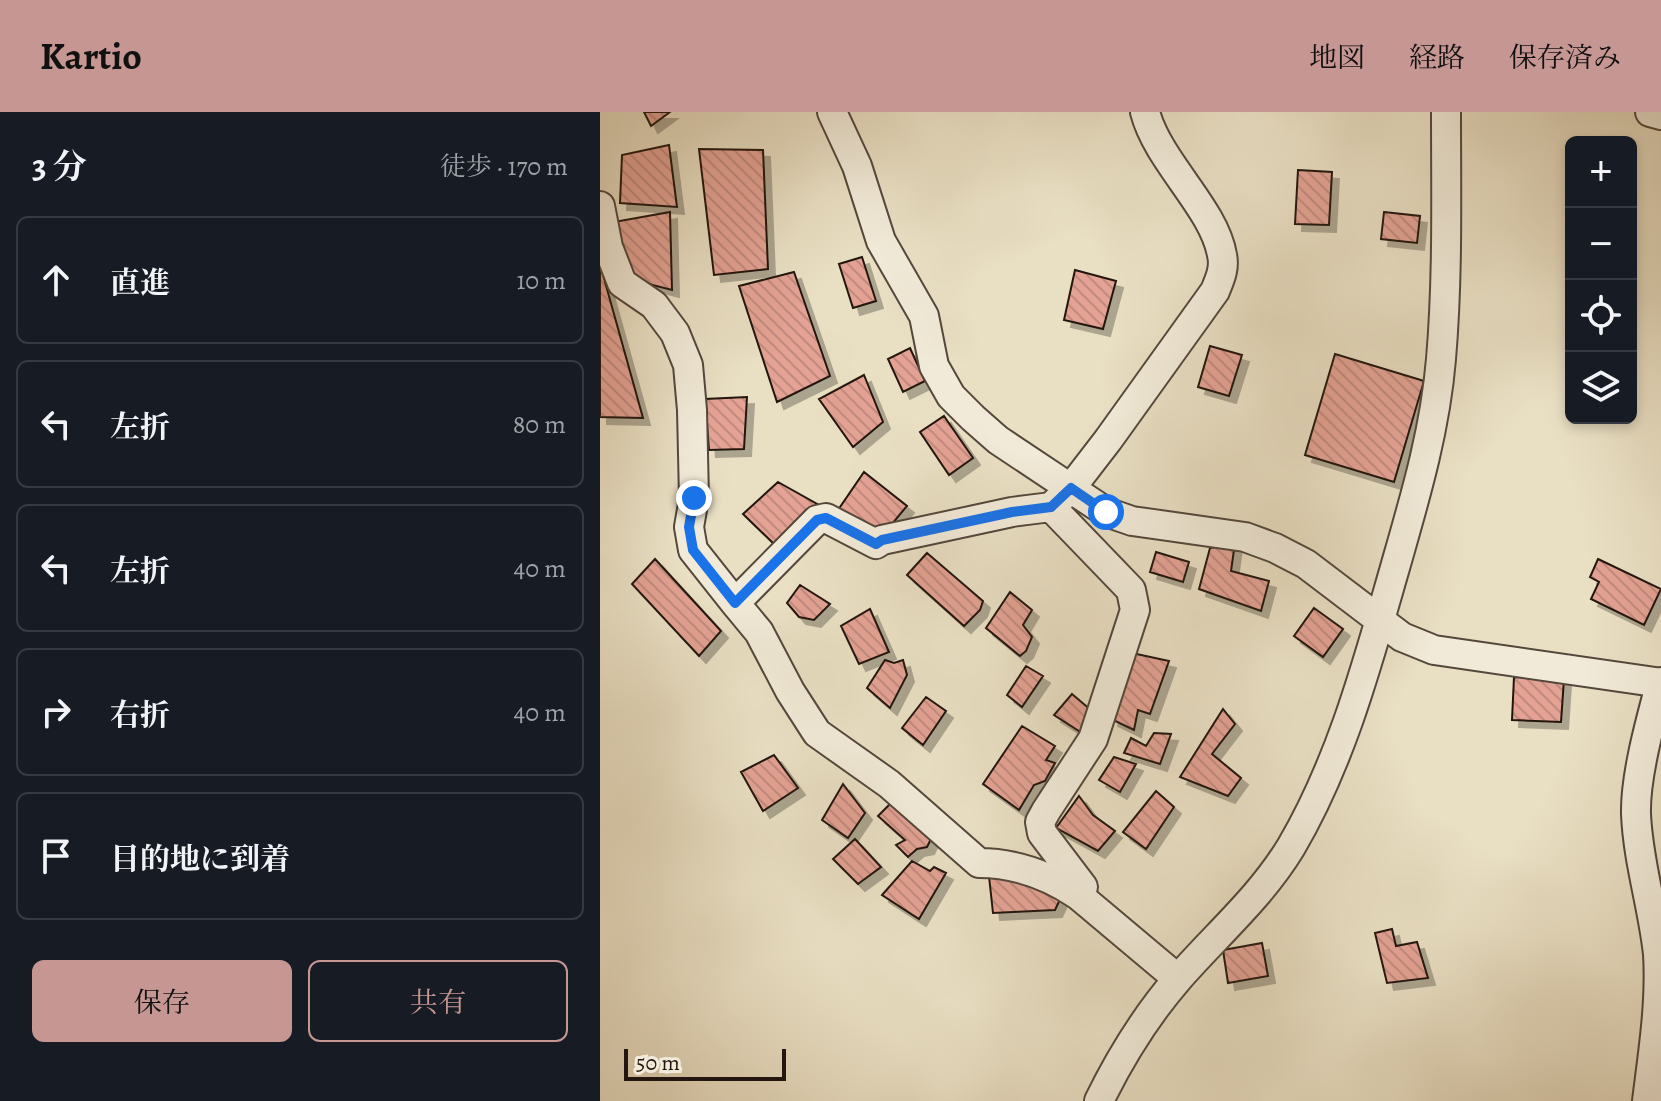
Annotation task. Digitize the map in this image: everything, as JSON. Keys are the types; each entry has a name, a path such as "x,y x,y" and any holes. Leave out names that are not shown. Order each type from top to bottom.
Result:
{"street":[{"path":"832,112 857,166 881,241 924,316 934,366 951,396 1061,498 1131,590 1135,610 1093,739 1040,822 1042,833 1083,887 1078,895"},
{"path":"1061,498 1155,376 1215,291 1222,275 1223,257 1218,238 1163,152 1145,112"},
{"path":"1099,1101 1147,1020 1178,979 1259,894 1289,850 1314,805 1338,749 1379,622 1433,422 1441,360 1445,282 1446,112"},
{"path":"1650,112 1661,115"},
{"path":"600,206 604,248 622,283 654,305 675,333 688,365 694,498 689,527 693,550 759,632 790,691 817,733 889,784 979,863 1001,863 1055,880 1078,895 1178,979"},
{"path":"735,603 817,520 826,518 876,544 882,540 1012,512 1061,498 1132,521 1245,537 1275,548 1306,564 1402,637 1434,650 1661,683 1647,732 1636,811 1641,862 1658,954 1658,1011 1647,1101"}],"building":[{"path":"644,112 670,112 651,126"},
{"path":"669,145 677,207 620,203 622,155"},
{"path":"699,149 763,150 768,269 714,275"},
{"path":"1298,170 1332,172 1329,225 1295,224"},
{"path":"670,212 672,290 625,278 614,222"},
{"path":"1384,212 1420,216 1417,243 1381,239"},
{"path":"862,257 876,301 853,308 839,264"},
{"path":"600,264 643,418 600,417"},
{"path":"1075,270 1116,281 1103,329 1064,320"},
{"path":"794,272 830,376 777,402 739,286"},
{"path":"1210,346 1242,355 1229,396 1198,387"},
{"path":"910,348 925,381 903,392 888,359"},
{"path":"1335,354 1424,381 1394,482 1305,455"},
{"path":"864,375 883,422 853,447 819,399"},
{"path":"747,397 744,449 709,450 705,399"},
{"path":"944,416 973,458 949,475 920,432"},
{"path":"864,472 907,506 882,536 838,510"},
{"path":"778,482 828,510 774,544 743,514"},
{"path":"1235,543 1231,571 1269,581 1261,611 1199,589 1210,548"},
{"path":"1156,552 1189,562 1183,582 1150,572"},
{"path":"927,553 983,601 980,610 964,626 907,575"},
{"path":"655,559 721,631 699,656 632,584"},
{"path":"1598,559 1661,589 1644,625 1591,599 1599,582 1590,577"},
{"path":"800,585 830,604 814,620 799,617 787,603"},
{"path":"1010,592 1032,610 1023,625 1032,637 1026,651 1020,656 986,628"},
{"path":"1314,608 1343,629 1323,657 1294,636"},
{"path":"870,609 889,652 859,664 841,626"},
{"path":"1132,653 1169,661 1150,714 1138,710 1134,730 1111,719"},
{"path":"885,660 894,663 903,660 907,675 890,708 867,688"},
{"path":"1026,666 1043,676 1022,707 1007,695"},
{"path":"1514,677 1564,679 1561,722 1512,720"},
{"path":"1072,694 1099,717 1082,733 1054,715"},
{"path":"926,697 946,711 923,745 902,728"},
{"path":"1223,709 1235,724 1212,754 1241,778 1228,796 1180,777"},
{"path":"1022,726 1055,746 1046,760 1055,763 1045,781 1034,785 1019,810 983,784"},
{"path":"1154,733 1171,734 1160,764 1124,753 1131,738 1146,746"},
{"path":"774,755 798,788 763,811 741,772"},
{"path":"1114,757 1136,764 1120,792 1099,780"},
{"path":"843,784 865,813 848,838 822,820"},
{"path":"1156,791 1174,807 1146,849 1123,832"},
{"path":"1079,796 1093,815 1115,831 1098,851 1056,828"},
{"path":"896,798 934,833 927,847 917,849 908,857 896,845 905,840 878,816"},
{"path":"855,839 881,867 858,884 833,859"},
{"path":"912,861 930,871 934,867 946,873 919,919 882,895"},
{"path":"988,867 1063,893 1055,910 993,913"},
{"path":"1392,929 1396,946 1417,942 1428,978 1387,983 1375,933"},
{"path":"1262,943 1268,976 1228,983 1223,950"}],"route":[{"path":"694,498 689,527 693,550 735,603 817,520 826,518 876,544 882,540 1012,512 1051,507 1071,488 1106,512"}]}
